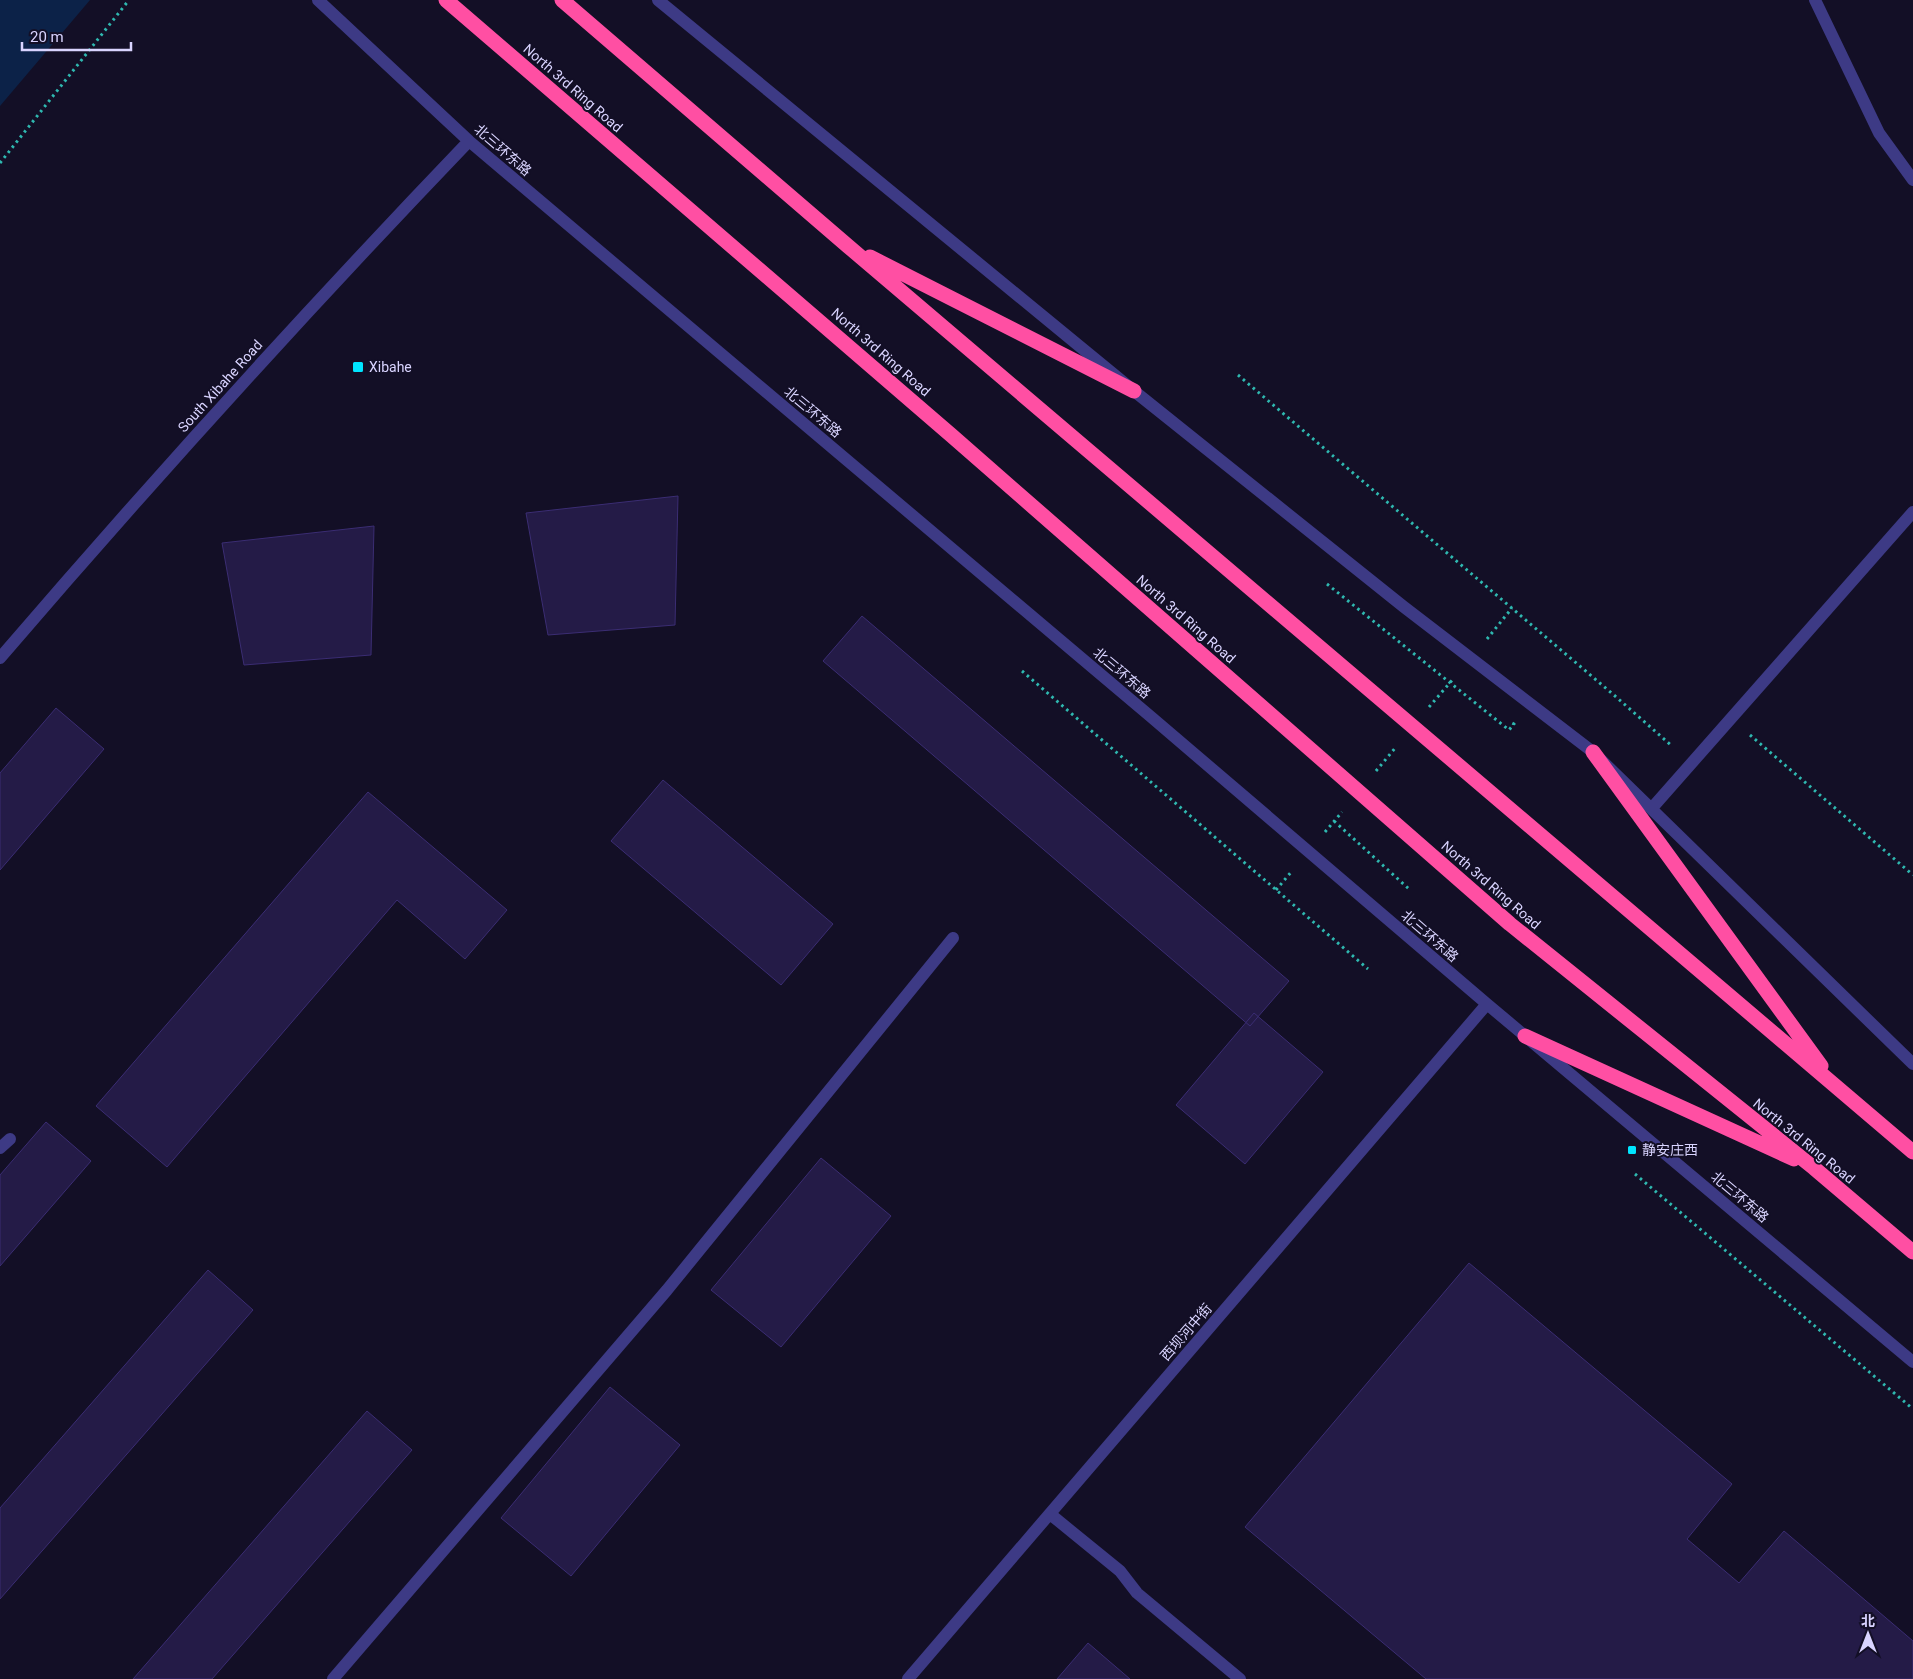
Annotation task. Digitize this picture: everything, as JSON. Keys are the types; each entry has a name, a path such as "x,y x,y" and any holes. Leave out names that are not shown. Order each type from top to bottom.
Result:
{"highway":[{"name":"North 3rd Ring Road","path":"446,0 952,435 1510,924 1814,1168 1913,1252"},
{"path":"562,0 849,247 1913,1152"},
{"path":"849,247 1134,391"},
{"path":"1593,752 1835,1086"},
{"path":"1525,1036 1814,1168"}],"street":[{"name":"北三环东路","path":"318,0 469,141 1150,716 1487,1004 1913,1362"},
{"path":"658,0 1134,391 1404,607 1593,752 1913,1064"},
{"path":"1815,0 1879,133 1913,180"},
{"name":"South Xibahe Road","path":"0,658 100,541 349,266 469,141"},
{"path":"1652,808 1913,512"},
{"path":"333,1679 667,1290 953,938"},
{"name":"西坝河中街","path":"908,1679 1487,1004"},
{"path":"0,1148 10,1139"},
{"path":"1050,1514 1120,1571 1137,1594 1240,1679"}],"path":[{"path":"0,163 129,0"},
{"path":"1238,375 1691,763"},
{"path":"1327,584 1509,730 1514,724"},
{"path":"1022,671 1368,970"},
{"path":"1731,719 1913,876"},
{"path":"1334,821 1409,889"},
{"path":"1635,1174 1913,1409"}],"water":[{"path":"0,0 90,0 0,106"}],"building":[{"path":"678,496 675,625 548,635 526,513"},
{"path":"374,526 371,655 244,665 222,543"},
{"path":"862,616 1289,981 1250,1026 823,661"},
{"path":"56,708 104,749 0,870 0,773"},
{"path":"663,780 833,924 781,985 611,841"},
{"path":"368,792 507,910 465,959 397,900 167,1167 96,1106"},
{"path":"1254,1013 1323,1072 1245,1164 1176,1105"},
{"path":"46,1122 91,1161 0,1266 0,1175"},
{"path":"821,1158 891,1216 781,1347 711,1290"},
{"path":"1469,1263 1732,1484 1687,1539 1739,1583 1784,1531 1913,1641 1913,1679 1426,1679 1245,1527"},
{"path":"208,1270 253,1310 0,1599 0,1508"},
{"path":"610,1387 680,1445 571,1576 501,1518"},
{"path":"367,1411 412,1450 212,1679 133,1679"},
{"path":"1088,1643 1130,1679 1057,1679"}],"place":[{"name":"Xibahe","path":"358,367"},
{"name":"静安庄西","path":"1632,1150"}]}
